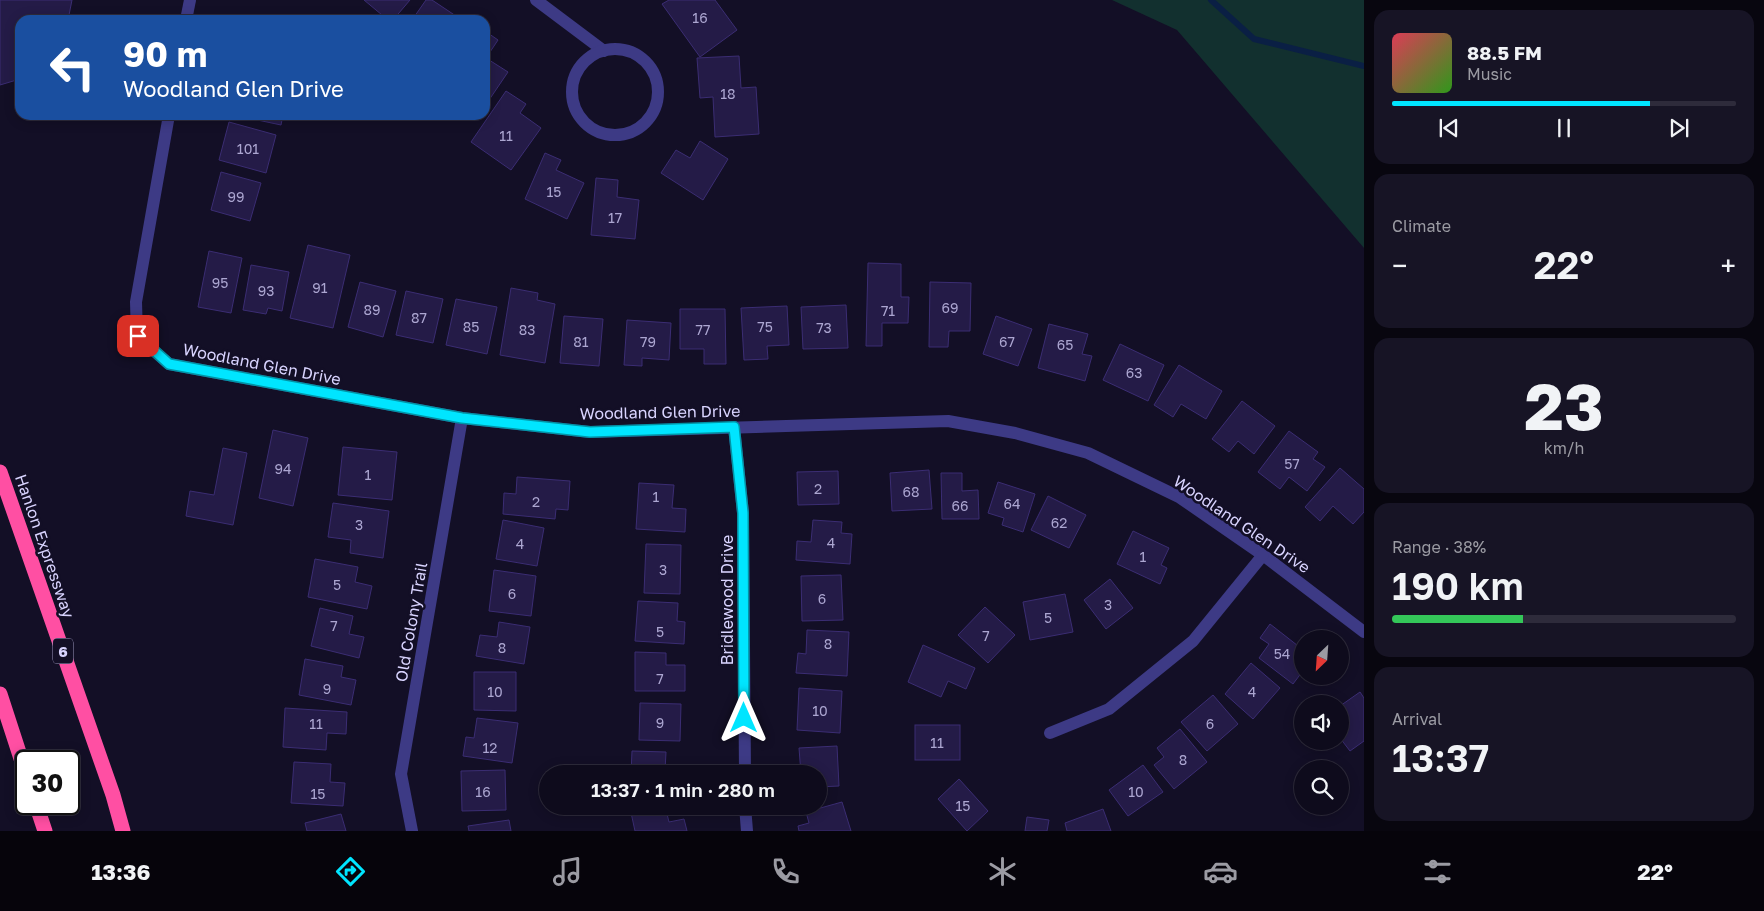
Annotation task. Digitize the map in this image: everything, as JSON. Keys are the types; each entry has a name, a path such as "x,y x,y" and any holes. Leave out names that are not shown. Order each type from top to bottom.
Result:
{"highway":[{"name":"Hanlon Expressway","path":"0,472 110,786 123,831"},
{"path":"0,694 18,750"},
{"path":"40,815 45,831"}],"street":[{"path":"187,15 190,0"},
{"path":"536,0 604,51"},
{"path":"622,49 636,54 652,68 656,76 660,91 656,111 645,125 635,132 620,136 605,135 591,129 584,123 576,111 572,97 573,82 578,70 588,58 604,51 622,49"},
{"name":"Woodland Glen Drive","path":"169,120 136,302 138,336 169,364 462,418 590,432 948,421 1016,433 1088,453 1180,497 1263,555 1364,632"},
{"name":"Old Colony Trail","path":"412,831 401,774 462,418"},
{"name":"Bridlewood Drive","path":"734,427 743,513 745,765"},
{"path":"1050,732 1109,709 1193,641 1263,555"},
{"path":"745,815 747,831"}],"green space":[{"path":"1112,0 1364,0 1364,248 1177,30"}],"building":[{"path":"0,0 72,0 69,15 15,15 15,80 0,85"},
{"path":"364,0 410,0 397,15 382,15"},
{"path":"426,0 432,0 454,15 416,15"},
{"path":"669,0 715,0 737,30 700,57 662,4"},
{"path":"490,34 498,40 490,52"},
{"path":"739,56 741,88 756,87 759,134 715,137 713,97 700,98 697,58"},
{"path":"490,61 508,72 490,99"},
{"path":"506,91 526,104 520,113 541,128 511,170 471,142 486,120 490,120 490,114"},
{"path":"258,120 282,120 281,125"},
{"path":"229,122 276,135 266,173 219,160"},
{"path":"700,141 728,159 703,200 661,173 676,150 690,158"},
{"path":"545,153 561,160 556,170 584,183 567,219 525,199"},
{"path":"221,172 261,183 250,221 211,210"},
{"path":"596,178 618,180 617,197 639,200 635,239 591,235"},
{"path":"308,245 350,255 333,328 290,318"},
{"path":"209,251 242,258 231,313 198,307"},
{"path":"868,263 901,264 901,297 909,297 908,323 882,323 882,346 866,346"},
{"path":"251,265 289,272 282,311 268,308 266,314 243,310"},
{"path":"360,282 396,291 383,337 348,327"},
{"path":"930,282 971,283 970,331 949,331 948,347 929,347"},
{"path":"511,288 538,293 537,300 555,304 545,363 500,355"},
{"path":"406,291 443,299 433,343 396,335"},
{"path":"456,299 497,307 487,354 446,345"},
{"path":"846,305 848,348 803,349 801,307"},
{"path":"787,306 789,345 767,346 768,359 744,360 741,308"},
{"path":"680,309 725,309 726,364 704,364 704,349 680,349"},
{"path":"564,316 603,319 599,366 560,363"},
{"path":"996,316 1032,329 1018,366 983,354"},
{"path":"627,320 671,323 669,360 642,358 642,366 624,365"},
{"path":"1049,324 1088,334 1082,354 1092,356 1085,381 1038,368"},
{"path":"1120,344 1164,365 1148,401 1103,380"},
{"path":"1179,365 1222,391 1206,419 1181,404 1173,417 1154,405"},
{"path":"1242,401 1275,426 1254,454 1238,441 1229,452 1212,439"},
{"path":"273,430 308,438 293,506 259,498"},
{"path":"1289,431 1318,452 1313,459 1325,467 1307,491 1289,477 1280,489 1258,472"},
{"path":"343,447 397,452 392,500 338,495"},
{"path":"223,448 247,453 233,525 186,516 190,491 214,495"},
{"path":"1340,468 1364,489 1364,512 1353,524 1333,506 1320,521 1305,507"},
{"path":"929,470 932,509 892,511 890,473"},
{"path":"838,471 839,504 798,505 797,472"},
{"path":"941,473 962,473 962,491 978,490 979,519 942,519"},
{"path":"517,477 570,481 568,510 556,509 555,519 503,514 504,493 516,494"},
{"path":"998,482 1035,494 1023,532 1002,525 1004,518 988,513"},
{"path":"639,483 674,485 672,508 686,509 685,532 636,529"},
{"path":"1048,496 1086,515 1069,548 1031,530"},
{"path":"333,503 389,511 383,558 350,553 351,540 328,537"},
{"path":"503,520 544,528 537,566 496,559"},
{"path":"813,520 842,522 841,533 852,534 850,564 796,560 797,541 811,542"},
{"path":"1133,531 1169,548 1161,565 1167,568 1160,584 1117,564"},
{"path":"646,544 681,545 680,594 644,593"},
{"path":"315,559 358,567 355,582 372,586 367,609 308,597"},
{"path":"494,570 536,576 531,616 489,611"},
{"path":"841,575 843,620 802,621 801,576"},
{"path":"1110,579 1133,608 1106,629 1084,600"},
{"path":"1065,594 1073,632 1030,640 1023,602"},
{"path":"638,601 678,603 677,621 685,622 684,644 635,641"},
{"path":"985,607 1015,635 988,663 958,635"},
{"path":"320,608 353,616 349,634 364,637 359,658 311,646"},
{"path":"499,622 530,627 524,664 476,656 480,635 497,637"},
{"path":"1270,624 1294,643 1293,684 1259,658 1269,644 1260,638"},
{"path":"807,630 849,632 847,676 796,673 798,653 806,654"},
{"path":"923,645 975,668 966,689 948,681 941,697 908,682"},
{"path":"635,652 666,653 666,665 685,665 685,691 635,691"},
{"path":"305,659 343,666 341,677 356,680 351,705 299,695"},
{"path":"1251,663 1280,688 1253,719 1225,694"},
{"path":"474,672 516,672 516,711 474,710"},
{"path":"799,688 842,691 840,733 797,730"},
{"path":"1360,692 1364,698 1364,741 1350,751 1349,750 1349,700"},
{"path":"1213,695 1238,724 1207,751 1181,722"},
{"path":"640,703 681,704 680,741 639,740"},
{"path":"285,708 347,712 346,734 327,733 326,750 283,747"},
{"path":"477,718 518,723 512,763 463,756 466,737 474,738"},
{"path":"915,725 960,725 960,760 915,760"},
{"path":"1180,729 1207,762 1174,789 1154,765 1164,757 1157,748"},
{"path":"837,746 839,786 827,787 827,765 800,765 799,748"},
{"path":"632,751 666,752 665,765 631,765"},
{"path":"294,762 331,764 330,782 345,783 343,806 291,803"},
{"path":"1143,765 1163,792 1128,816 1109,790"},
{"path":"505,770 506,810 462,811 461,771"},
{"path":"959,779 988,811 967,831 938,799"},
{"path":"842,802 851,831 799,831 798,826 809,823 807,815 827,815 827,806"},
{"path":"1103,809 1111,831 1067,831 1065,823"},
{"path":"341,814 346,831 307,831 305,823"},
{"path":"632,815 667,815 669,822 684,819 687,831 635,831"},
{"path":"1027,817 1049,820 1047,831 1025,831"},
{"path":"509,820 511,831 469,831 468,826"}],"waterway":[{"path":"1211,0 1254,39 1364,66"}],"route":[{"path":"138,336 169,364 462,418 590,432 734,427 743,513 744,718"}]}
